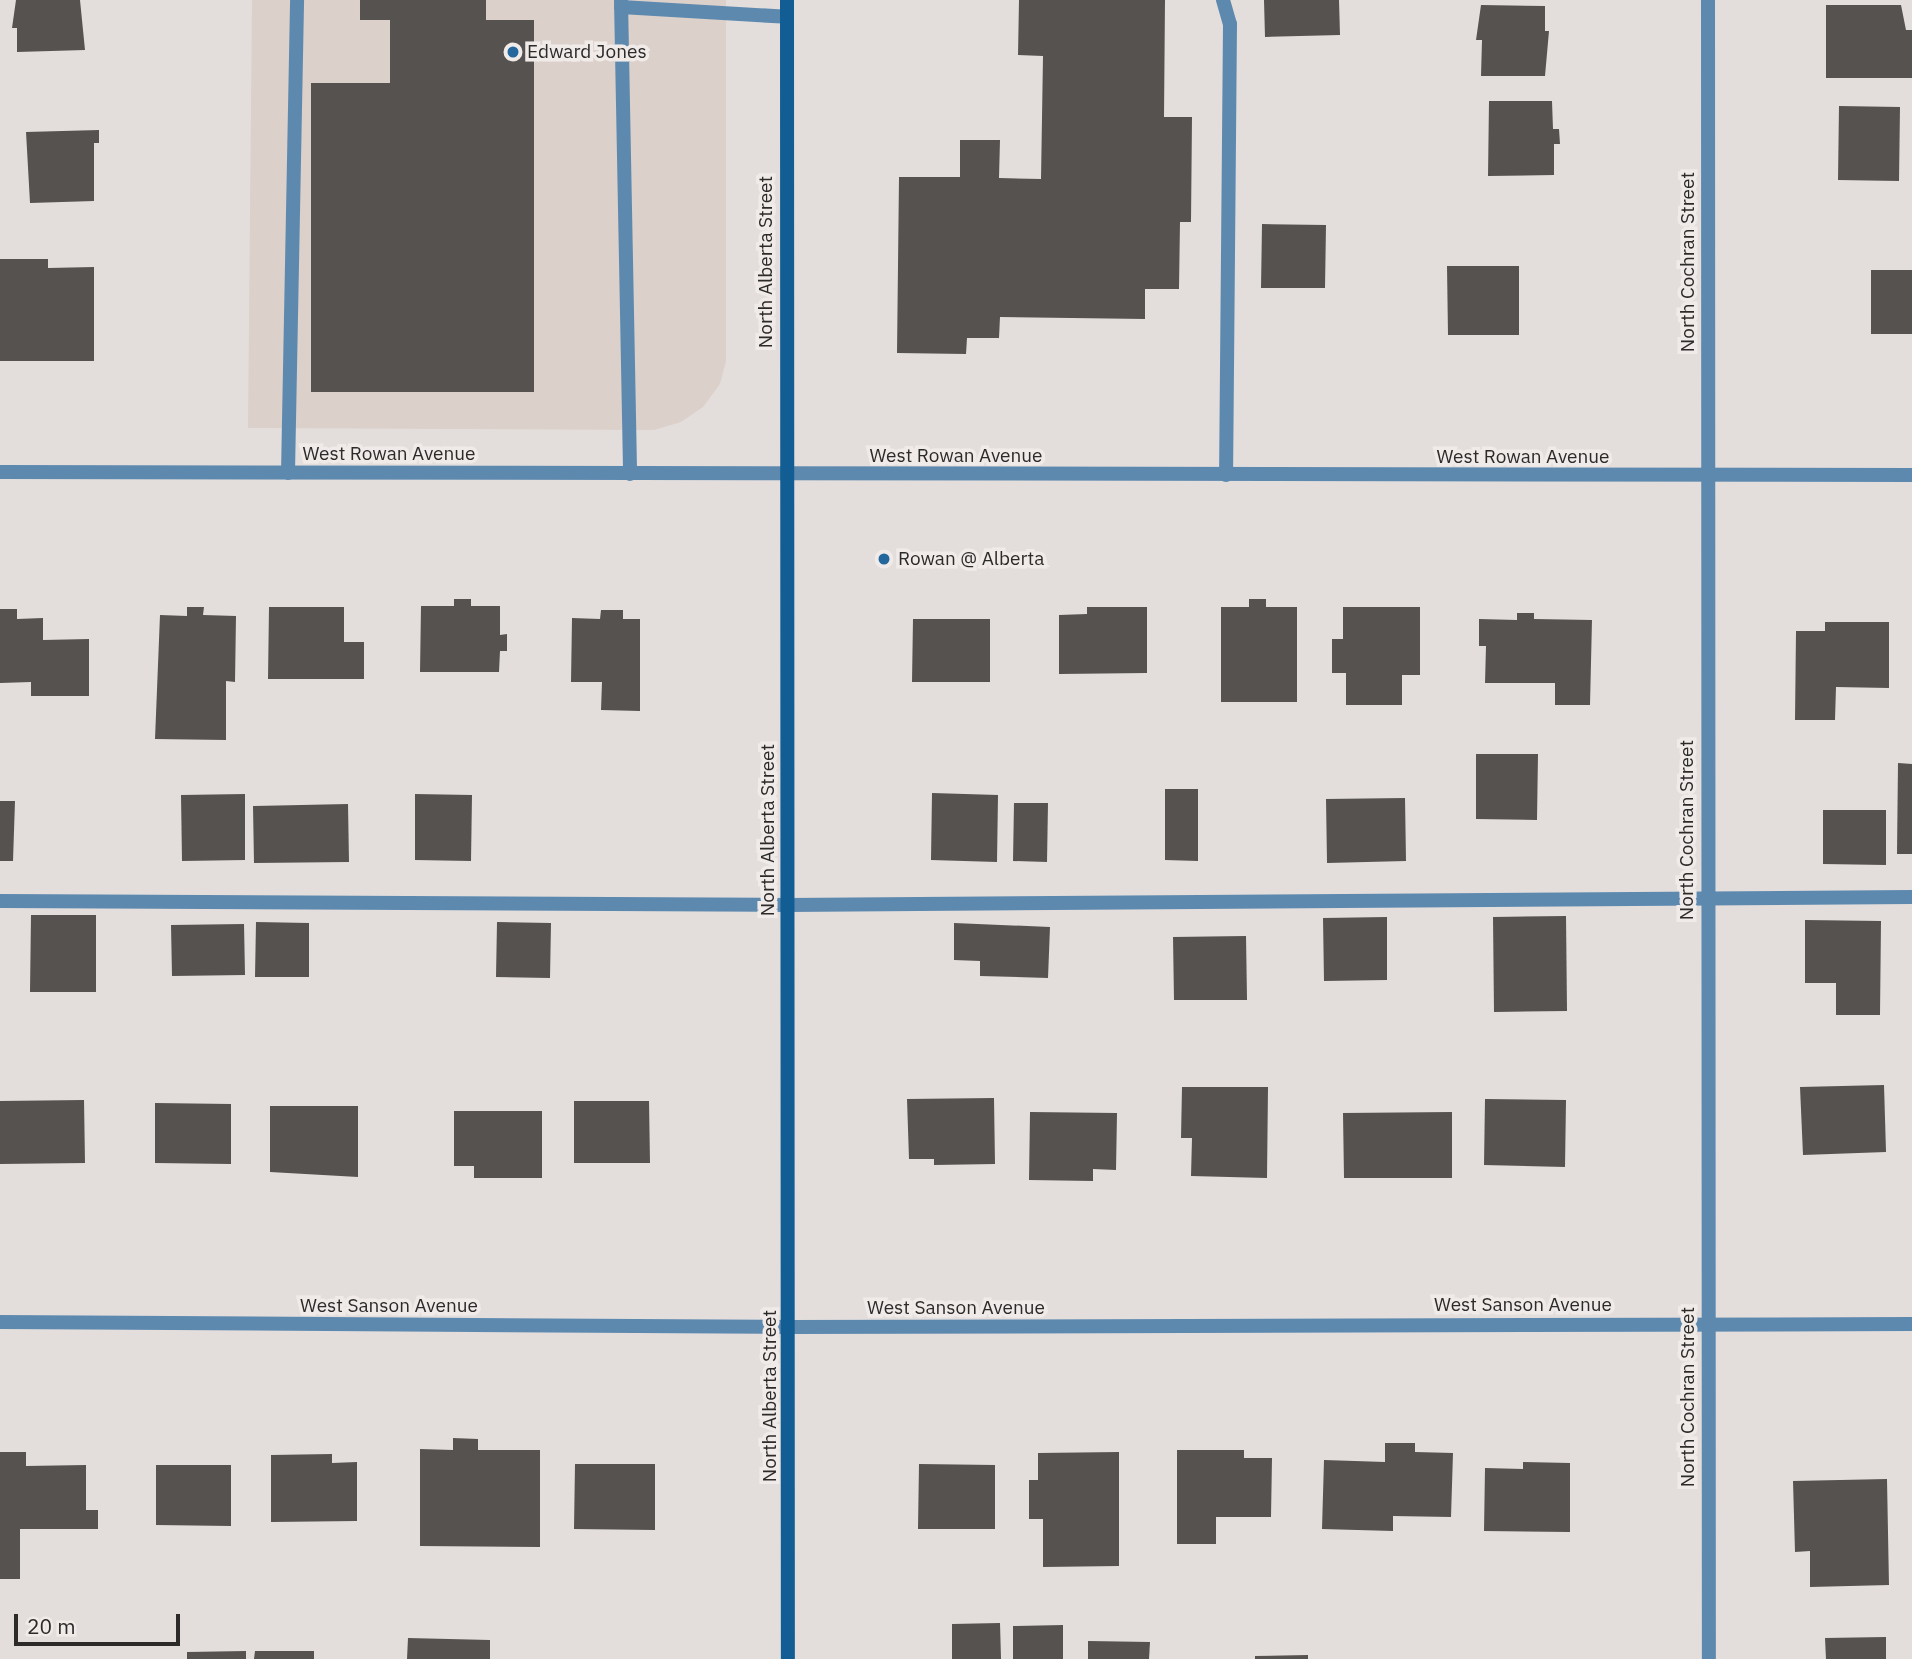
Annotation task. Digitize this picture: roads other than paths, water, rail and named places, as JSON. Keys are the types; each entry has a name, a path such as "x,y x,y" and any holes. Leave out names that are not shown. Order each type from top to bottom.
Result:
{"main road":[{"name":"North Alberta Street","path":"787,0 785,474 790,1327 788,1659"}],"street":[{"path":"288,473 297,0"},
{"path":"1223,0 1230,24 1226,475"},
{"name":"North Cochran Street","path":"1708,0 1706,1324 1709,1659"},
{"path":"630,474 621,4 787,17"},
{"name":"West Rowan Avenue","path":"0,472 1912,475"},
{"path":"0,901 787,905 1912,897"},
{"name":"West Sanson Avenue","path":"0,1322 790,1327 1912,1324"}],"place":[{"name":"Edward Jones","path":"513,52"},
{"name":"Rowan @ Alberta","path":"884,559"}]}
